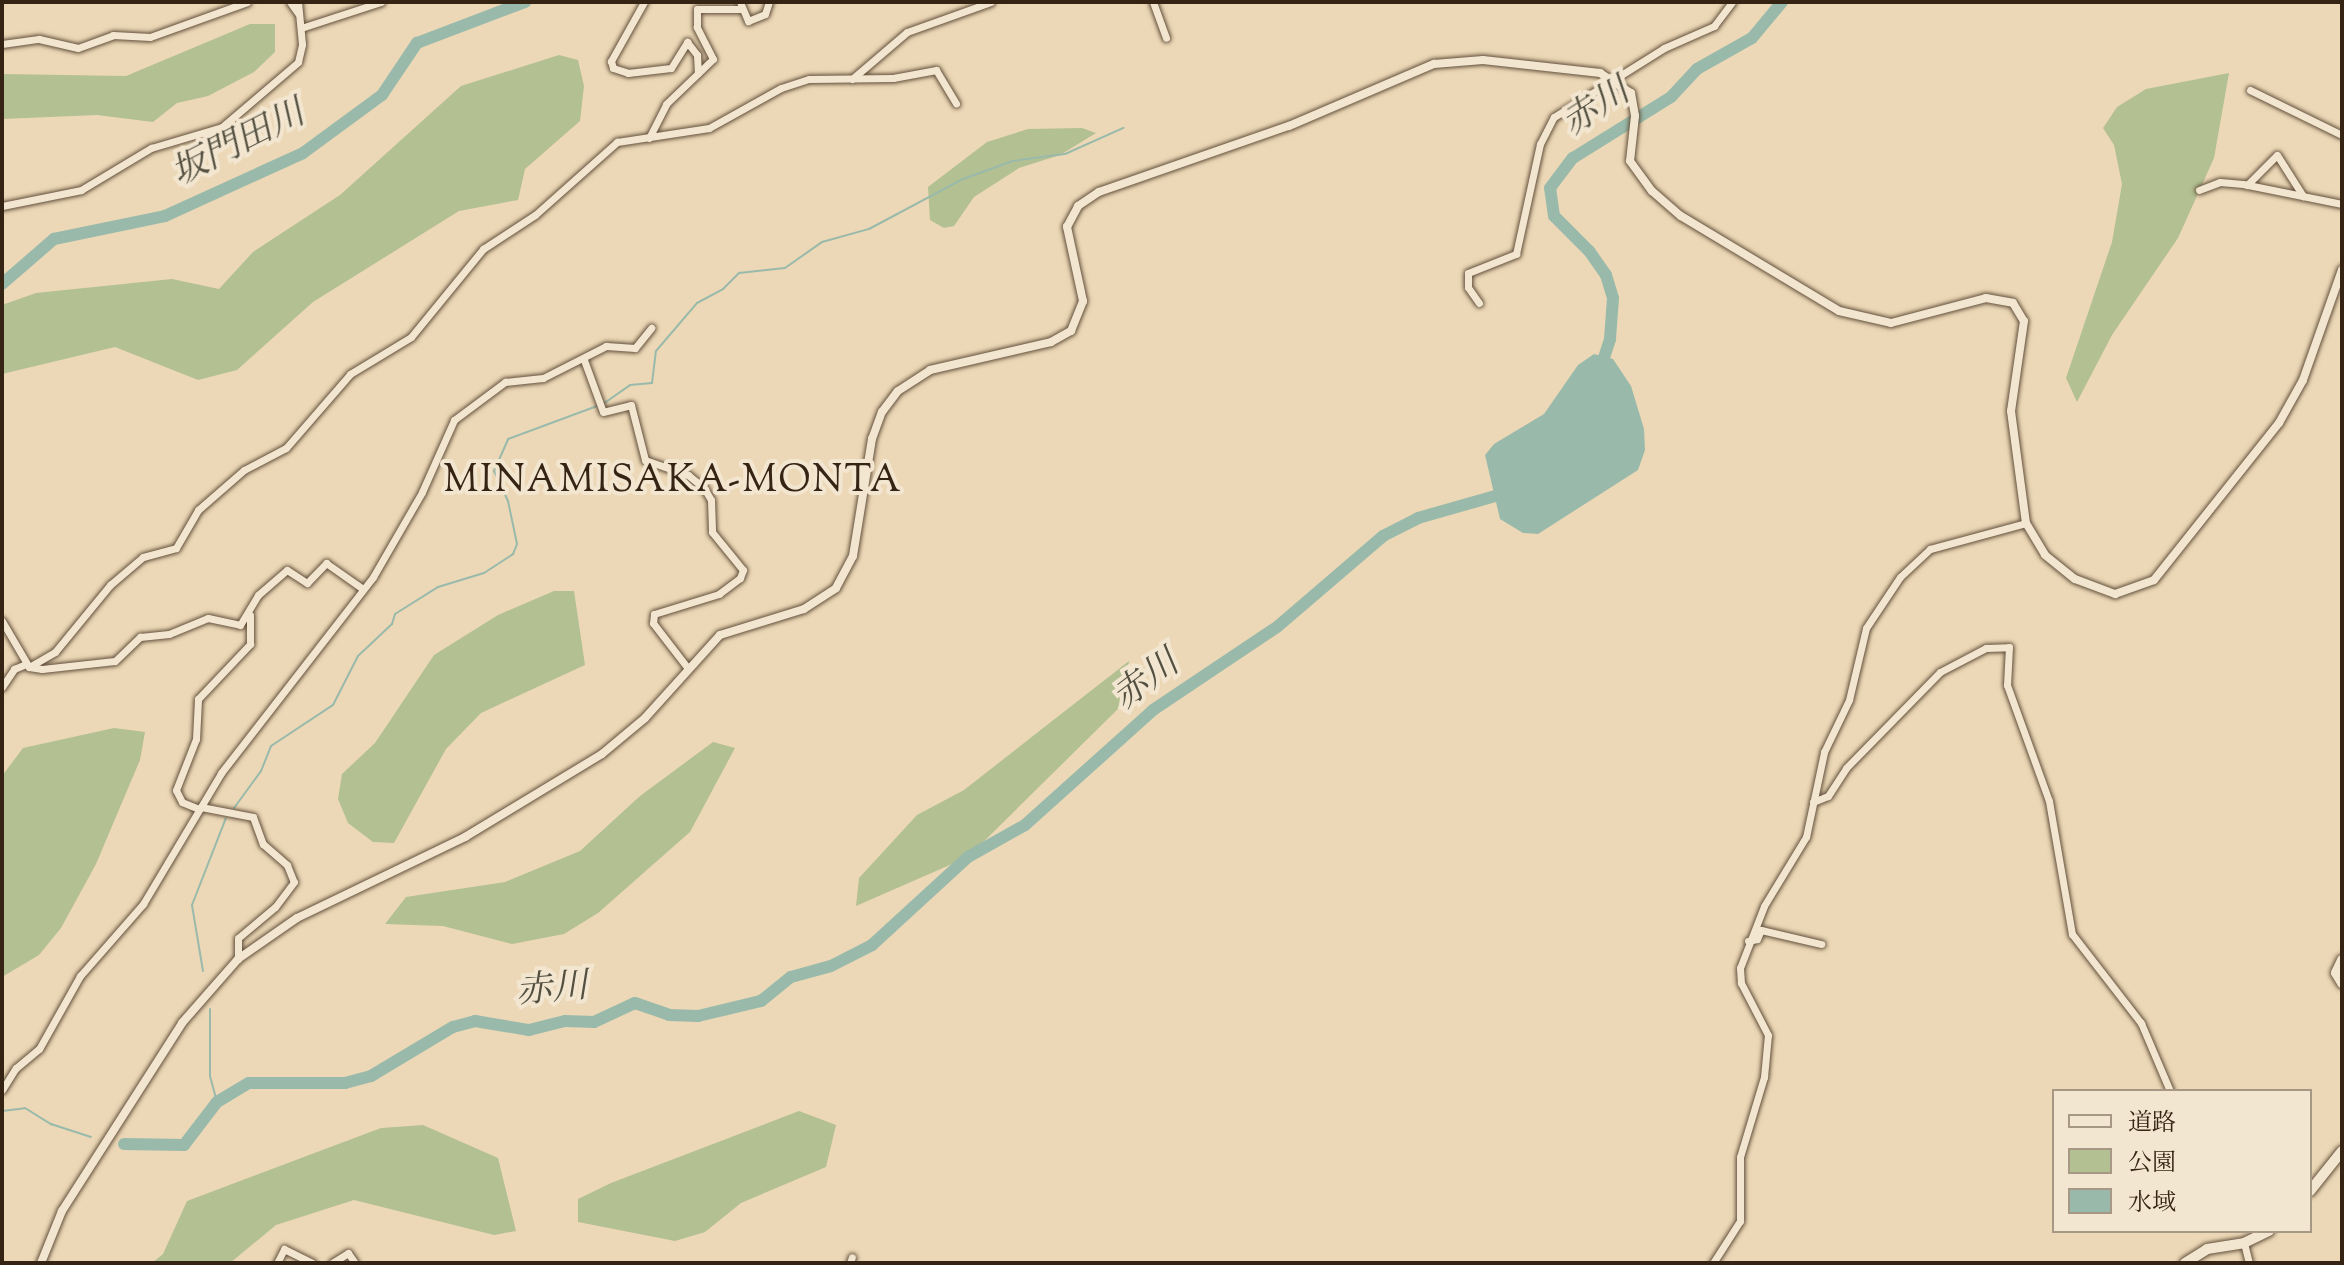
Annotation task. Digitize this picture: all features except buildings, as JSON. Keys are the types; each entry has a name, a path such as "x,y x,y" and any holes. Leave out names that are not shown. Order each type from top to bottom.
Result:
{"main road":[{"path":"2342,960 2336,973 2342,983"},
{"path":"2312,1188 2342,1151"},
{"path":"2185,1263 2207,1249 2244,1243 2264,1233"}],"street":[{"path":"2,44 39,39 78,48 113,35 150,37 247,2"},
{"path":"290,2 298,13"},
{"path":"2,206 81,190 151,148 222,127 260,90 293,69 301,52 298,2"},
{"path":"301,28 381,2"},
{"path":"644,2 611,61 613,68 628,73 671,68 687,42 697,55 698,73"},
{"path":"649,138 666,104 713,59 697,27 697,9 740,5 746,20 758,19 769,2"},
{"path":"852,79 907,32 991,2"},
{"path":"1153,2 1166,38"},
{"path":"1479,303 1468,287 1468,273 1516,254 1540,144 1554,117 1613,78 1714,26 1732,2"},
{"path":"41,1263 62,1211 182,1023 238,959 297,918 465,837 602,754 645,718 687,667 720,635 817,603 844,578 853,556 872,439 898,391 943,365 1051,342 1071,331 1083,301 1067,227 1069,216 1086,199 1289,126 1434,64 1505,62 1613,78 1633,100 1630,161 1652,191 1681,216 1839,311 1891,323 1986,298 2013,303 2024,321 2011,411 2026,523 2045,555 2088,587 2125,594 2154,580 2293,401 2342,270"},
{"path":"27,666 55,652 110,585 143,557 176,548 198,510 244,470 286,448 350,374 411,337 483,249 535,215 608,148 709,128 798,81 936,70 956,103"},
{"path":"2250,90 2342,135"},
{"path":"2247,185 2277,155 2303,196"},
{"path":"2199,190 2220,182 2342,204"},
{"path":"2,1090 16,1068 39,1049 80,976 143,904 200,808 363,589 422,492 454,420 505,382 543,378 615,344 635,348 651,328"},
{"path":"584,360 603,412 628,402 645,460 695,478 711,500 712,532 743,570 740,578 719,594 654,614 653,623 687,667"},
{"path":"1713,1263 1740,1221 1740,1157 1764,1077 1768,1035 1739,978 1748,941 1806,837 1824,752 1849,700 1860,644 1900,577 1942,542 2026,523"},
{"path":"238,959 238,938 275,907 294,882 287,865 263,844 253,817 182,802 176,790 196,739 198,699 250,644 250,615 258,595 287,570 307,583 326,563 363,589"},
{"path":"2,687 14,669 106,663 122,657 142,636 169,634 208,618 240,625 250,615"},
{"path":"2,621 27,666"},
{"path":"1813,802 1828,796 1846,768 1940,672 1986,648 2009,647 2007,685 2049,801 2072,934 2141,1023 2169,1089"},
{"path":"1748,941 1757,939 1761,930 1821,944"},
{"path":"2244,1243 2249,1263"},
{"path":"277,1263 284,1249 313,1263"},
{"path":"332,1263 348,1253 355,1263"}],"green space":[{"path":"250,24 275,24 275,52 254,72 208,96 177,103 153,122 97,115 2,119 2,74 126,76"},
{"path":"559,55 578,60 584,86 580,121 525,169 518,200 459,211 313,302 237,370 198,380 115,347 2,374 2,305 36,293 172,279 219,289 253,252 340,195 461,86"},
{"path":"2229,73 2214,158 2178,238 2112,335 2077,402 2066,378 2112,242 2122,184 2114,145 2103,128 2117,107 2146,89"},
{"path":"1082,128 1096,133 1060,155 1019,168 974,197 954,226 944,228 930,220 928,187 987,142 1028,129"},
{"path":"554,591 574,591 585,665 481,713 446,749 394,843 373,842 348,823 338,799 342,774 375,743 434,655 498,615"},
{"path":"1129,661 1124,703 968,857 856,906 859,878 917,815 964,790"},
{"path":"114,728 145,732 140,760 96,864 61,928 39,955 2,977 2,776 23,748"},
{"path":"713,742 735,748 690,832 598,913 564,934 512,944 443,926 385,924 406,897 505,882 580,851 640,796"},
{"path":"799,1111 836,1125 826,1167 741,1203 705,1232 675,1241 578,1222 578,1199 611,1183"},
{"path":"423,1125 498,1158 516,1231 494,1235 354,1200 276,1225 230,1263 152,1263 163,1254 187,1201 381,1128"}],"water":[{"path":"1594,354 1613,359 1631,386 1644,429 1645,450 1638,470 1538,534 1523,533 1500,519 1485,455 1494,444 1544,414 1578,365"}],"waterway":[{"name":"坂門田川","path":"2,284 54,239 165,216 303,153 382,95 417,43 525,2"},
{"name":"赤川","path":"1600,370 1610,339 1613,298 1606,275 1589,251 1554,216 1550,188 1573,158 1671,97 1697,69 1752,38 1782,2"},
{"path":"603,404 630,385 652,383 656,351 697,303 723,289 739,273 785,268 822,242 869,229 963,179 1013,161 1065,154 1123,128"},
{"path":"234,808 261,771 271,746 333,705 358,656 392,624 395,614 438,587 484,573 513,554 517,544 508,501 494,471 508,439 597,406"},
{"name":"赤川","path":"124,1144 184,1145 217,1102 249,1083 345,1083 371,1076 453,1027 475,1021 529,1030 565,1021 594,1022 635,1003 669,1015 698,1016 761,1001 791,977 831,966 872,945 968,857 1025,825 1153,710 1277,627 1383,536 1418,518 1509,492"},
{"path":"203,971 192,905 226,818"},
{"path":"210,1009 210,1076 217,1102"},
{"path":"2,1111 25,1108 51,1124 91,1137"}],"district":[{"name":"MINAMISAKA-MONTA","path":"673,483"}]}
